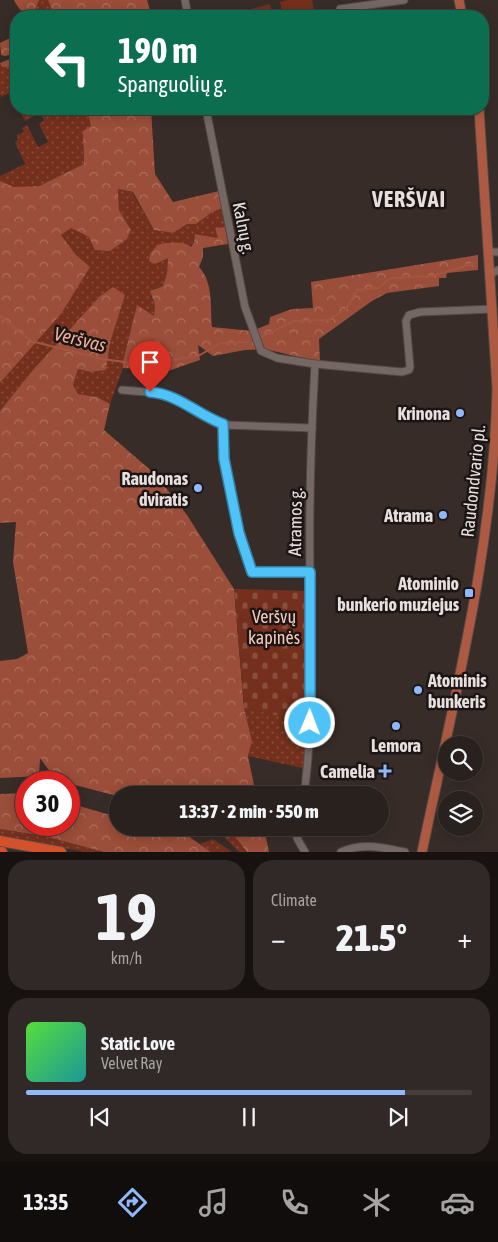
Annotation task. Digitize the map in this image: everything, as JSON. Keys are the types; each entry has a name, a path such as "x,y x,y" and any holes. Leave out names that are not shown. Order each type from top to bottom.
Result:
{"highway":[{"path":"0,841 61,852"}],"main road":[{"name":"Raudondvario pl.","path":"422,852 479,578 493,498 497,419 492,309 494,252 480,115"}],"street":[{"path":"340,9 370,2 382,4 404,0"},
{"name":"Kalnų g.","path":"207,115 245,307 261,351 277,358 315,364"},
{"path":"315,364 406,371 410,367 406,322 409,316 420,312 492,309"},
{"name":"Atramos g.","path":"305,786 310,723 312,428 315,364"},
{"path":"122,390 158,393 176,398 213,421 223,424 312,428"},
{"path":"223,424 224,459 239,533 250,568 255,573 310,572"},
{"path":"297,836 305,852"},
{"path":"341,852 350,848 366,846 405,852"}],"green space":[{"path":"14,0 39,0 35,10 21,10"},
{"path":"39,0 48,0 52,10 35,10"},
{"path":"48,0 147,0 150,10 52,10"},
{"path":"312,0 314,10 282,10 280,2"},
{"path":"270,4 272,10 247,10"},
{"path":"10,38 10,55 1,55 0,43"},
{"path":"10,59 10,69 2,67 0,63"},
{"path":"0,63 2,67 10,69 10,93 1,97"},
{"path":"22,115 36,115 25,121"},
{"path":"41,115 88,115 91,126 83,148 84,164 39,186 14,187 0,181 0,176 25,164 15,142 18,140 17,135 24,132 22,128 27,125 38,147 48,142 39,124 44,121"},
{"path":"88,115 151,115 155,174 173,202 219,191 222,208 211,213 196,224 187,224 173,233 154,230 133,192 118,189 119,210 131,230 127,239 110,251 95,250 89,237 71,228 61,235 76,255 90,267 61,314 0,383 0,181 14,187 39,186 84,164 83,131 91,126"},
{"path":"118,189 132,192 154,230 173,233 187,224 196,224 211,213 222,208 225,227 216,228 218,238 195,234 190,247 183,252 168,257 167,273 163,286 155,288 151,296 155,305 154,317 137,306 123,360 123,368 110,404 97,397 78,394 73,385 78,368 91,372 106,370 110,343 125,295 99,297 32,371 0,411 0,383 61,314 76,255 61,235 71,228 110,251 127,239 131,230 119,210"},
{"path":"225,227 228,244 203,248 203,257 199,267 204,273 209,288 212,327 252,331 269,324 270,317 292,309 313,308 311,282 478,255 478,270 447,273 446,278 439,278 439,286 387,293 372,301 319,339 320,362 265,349 245,350 213,356 198,345 200,360 168,371 123,368 123,361 137,305 154,316 155,305 150,291 163,286 167,273 168,258 155,264 149,261 150,254 157,245 161,244 179,243 191,247 195,234 218,238 215,228"},
{"path":"113,287 125,295 110,343 106,370 91,372 78,369 73,385 78,394 97,397 110,404 104,430 155,474 187,515 234,589 244,708 252,741 248,756 254,786 109,786 109,794 80,786 80,771 49,771 40,758 39,771 15,771 15,777 0,778 0,661 17,659 28,653 13,562 16,522 0,523 0,411 32,371 99,297"},
{"name":"Veršvų kapinės","path":"234,589 310,591 310,723 244,708"},
{"path":"244,708 310,723 307,769 248,756 252,741"},
{"path":"15,793 15,831 0,829 0,794"},
{"path":"80,806 109,815 109,836 188,836 211,852 104,852 44,836 80,836"},
{"path":"0,829 15,831 15,836 44,836 104,852 85,852 0,836"},
{"path":"223,836 234,836 247,852 239,852"},
{"path":"234,836 266,836 269,852 247,852"},
{"path":"213,839 232,852 211,852 200,844"}],"waterway":[{"name":"Veršvas","path":"259,338 294,321 328,320 346,309 357,290 378,288 391,278 433,276 475,263"},
{"name":"Veršvas","path":"0,316 31,341 102,359 148,365 200,355 220,343 248,342"}],"place":[{"name":"Krinona","path":"460,413"},
{"name":"Raudonas dviratis","path":"198,488"},
{"name":"Atrama","path":"443,515"},
{"name":"Atominio bunkerio muziejus","path":"469,593"},
{"name":"Atominis bunkeris","path":"418,690"},
{"name":"Lemora","path":"396,726"},
{"name":"Camelia","path":"385,771"}],"district":[{"name":"VERŠVAI","path":"409,199"}],"route":[{"path":"150,392 176,398 213,421 223,424 224,459 239,533 252,572 310,572 310,723"}]}
